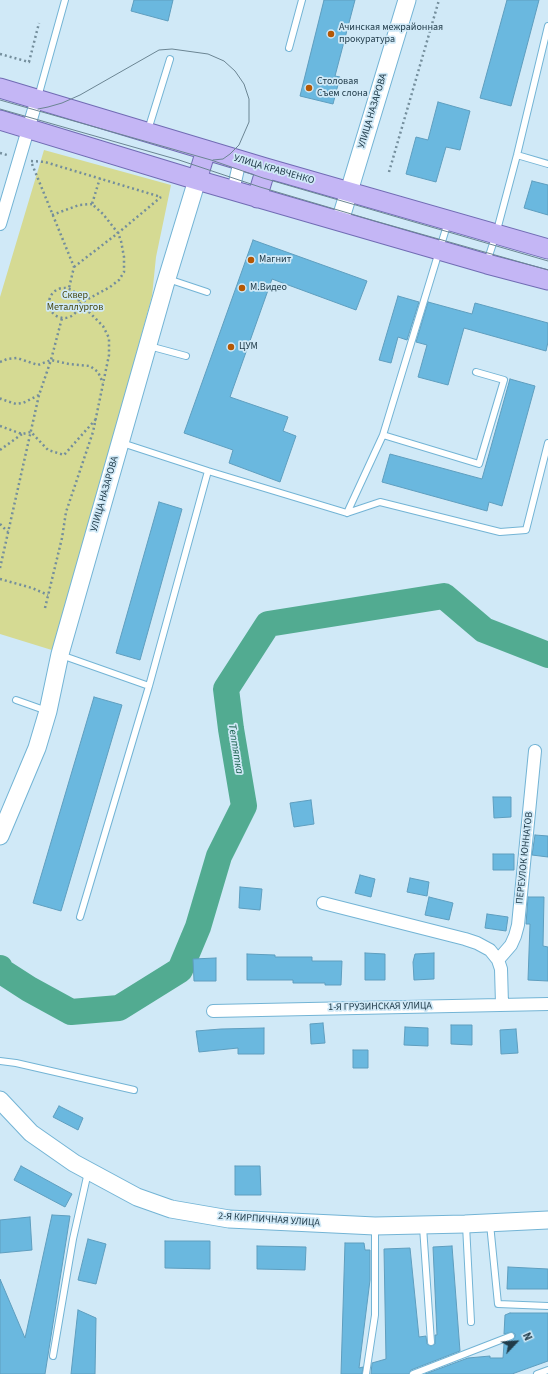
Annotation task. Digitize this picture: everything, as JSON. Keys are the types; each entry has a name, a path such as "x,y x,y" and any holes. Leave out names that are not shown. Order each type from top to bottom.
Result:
{"main road":[{"name":"УЛИЦА НАЗАРОВА","path":"340,221 407,0"},
{"name":"УЛИЦА КРАВЧЕНКО","path":"0,88 266,168 548,249"},
{"path":"0,120 257,198 548,280"},
{"name":"УЛИЦА НАЗАРОВА","path":"0,836 37,748 48,711 60,654 167,278 206,150"},
{"path":"257,198 266,168"},
{"name":"2-Я КИРПИЧНАЯ УЛИЦА","path":"0,1100 31,1133 74,1163 138,1197 171,1209 229,1219 375,1226 548,1220"}],"street":[{"path":"0,224 25,160 28,128 37,99"},
{"path":"234,191 240,160"},
{"name":"ПЕРЕУЛОК ЮННАТОВ","path":"498,960 511,945 518,925 535,751"},
{"path":"323,903 466,939 490,950 498,960 501,969 502,1004"},
{"name":"1-Я ГРУЗИНСКАЯ УЛИЦА","path":"213,1011 548,1004"}],"lane":[{"path":"37,99 65,0"},
{"path":"289,48 302,0"},
{"path":"487,264 545,55 548,26"},
{"path":"147,132 170,59"},
{"path":"517,155 548,164"},
{"path":"347,513 383,435 449,220"},
{"path":"167,278 207,292"},
{"path":"148,345 186,356"},
{"path":"383,435 480,464 504,380 476,372"},
{"path":"120,442 208,472 347,513 380,502 500,532 526,530 548,443"},
{"path":"80,917 148,686 208,472"},
{"path":"60,654 148,686"},
{"path":"16,700 48,711"},
{"path":"0,1061 16,1063 134,1090"},
{"path":"53,1356 88,1171"},
{"path":"489,1223 498,1304 548,1306"},
{"path":"466,1224 471,1322"},
{"path":"423,1225 430,1342"},
{"path":"366,1374 375,1315 375,1226"},
{"path":"413,1374 511,1336"},
{"path":"537,1374 548,1370"}],"path":[{"path":"389,172 439,0"},
{"path":"0,54 29,62 39,23"},
{"path":"0,153 25,160 45,162 161,197 74,267 68,288"},
{"path":"25,160 52,214 74,267"},
{"path":"92,204 100,178"},
{"path":"52,214 79,205 92,204 104,214 122,241 124,272 119,280 110,287 79,304"},
{"path":"68,288 77,294 79,304 78,309 72,316 62,318 57,317 50,310 49,300 54,291 68,288"},
{"path":"45,608 62,538 66,512 93,432 110,355 109,338 102,326 90,312 79,304"},
{"path":"0,568 39,395 52,360 62,318"},
{"path":"0,362 7,359 17,358 38,365 52,360 69,364 90,366 98,372 104,384"},
{"path":"0,398 16,404 22,403 39,395"},
{"path":"31,432 48,450 64,455 96,419"},
{"path":"0,426 22,434"},
{"path":"0,450 22,434 31,432"},
{"path":"0,524 8,532"},
{"path":"0,579 32,588 48,595"}],"green space":[{"name":"Сквер Металлургов","path":"44,150 171,185 156,257 152,296 55,651 0,634 0,297"}],"building":[{"path":"134,0 173,0 168,21 131,11"},
{"name":"Ачинская межрайонная прокуратура","path":"324,0 355,0 335,76 340,77 333,104 300,96"},
{"path":"507,0 539,0 511,106 480,98"},
{"path":"438,102 470,111 460,150 446,147 436,182 406,174 416,137 428,140"},
{"path":"532,181 548,185 548,215 524,208"},
{"path":"253,240 367,281 356,310 272,279 230,397 288,417 283,431 296,436 280,482 229,463 233,450 184,433"},
{"path":"398,296 419,302 407,340 398,337 391,363 379,360"},
{"path":"428,302 472,314 475,303 548,323 548,342 546,351 464,328 448,385 418,377 427,345 416,342"},
{"path":"510,379 535,386 502,506 489,502 487,511 382,482 390,454 482,479"},
{"path":"159,502 182,509 140,660 116,653"},
{"path":"94,697 122,705 61,911 33,903"},
{"path":"493,797 511,797 511,817 494,818"},
{"path":"311,800 314,824 294,827 290,803"},
{"path":"535,835 548,836 548,857 532,855"},
{"path":"493,854 514,854 514,870 493,870"},
{"path":"360,875 375,879 371,897 355,893"},
{"path":"410,878 429,882 427,896 407,892"},
{"path":"240,887 262,889 260,910 239,908"},
{"path":"429,897 453,903 449,920 425,915"},
{"path":"528,897 544,897 543,946 548,947 548,981 528,980 530,924 526,924"},
{"path":"487,914 508,917 506,931 485,928"},
{"path":"365,953 385,954 385,980 365,980"},
{"path":"434,953 434,979 414,980 413,962 415,954"},
{"path":"247,954 275,955 275,957 312,957 312,961 342,961 341,985 325,985 325,983 293,983 293,980 247,980"},
{"path":"216,958 216,981 194,981 193,959"},
{"path":"323,1023 325,1043 311,1044 310,1024"},
{"path":"451,1025 472,1025 472,1045 451,1044"},
{"path":"405,1027 428,1028 428,1046 404,1045"},
{"path":"264,1028 264,1054 238,1054 238,1048 199,1052 196,1031"},
{"path":"516,1029 518,1053 501,1054 500,1030"},
{"path":"353,1050 368,1050 368,1068 353,1068"},
{"path":"59,1106 83,1118 78,1130 53,1117"},
{"path":"21,1166 72,1194 65,1207 14,1180"},
{"path":"235,1166 260,1166 261,1195 235,1195"},
{"path":"52,1215 70,1216 45,1374 0,1374 0,1279 25,1338"},
{"path":"30,1217 32,1250 0,1253 0,1220"},
{"path":"88,1239 106,1244 96,1284 78,1280"},
{"path":"165,1241 210,1241 210,1269 165,1268"},
{"path":"345,1243 364,1243 365,1250 370,1250 370,1280 359,1368 363,1367 362,1374 341,1374"},
{"path":"257,1246 306,1247 305,1270 257,1269"},
{"path":"452,1246 460,1351 411,1370 409,1374 371,1374 372,1363 386,1359 384,1249 410,1248 419,1337 426,1336 427,1344 431,1346 435,1344 435,1335 437,1335 433,1247"},
{"path":"508,1267 548,1269 548,1289 507,1289"},
{"path":"78,1310 96,1318 95,1374 71,1374"},
{"path":"510,1313 548,1313 548,1361 512,1374 425,1374 468,1358 490,1356 490,1358 503,1358 504,1344 513,1340 515,1337 515,1334 512,1332 504,1334 505,1315"}],"waterway":[{"name":"Тептятка","path":"0,968 1,971 29,989 71,1012 119,1008 180,970 198,927 219,856 244,806 226,689 268,624 444,596 484,630 548,655"}],"tram line":[{"path":"38,109 62,103 80,95 159,50 172,49 208,54 224,61 235,71 244,84 249,99 249,122 239,145 223,159 213,160"},
{"path":"0,100 211,160 263,178 548,261"},
{"path":"0,109 179,160 260,187 375,221 548,270"}],"place":[{"name":"Ачинская межрайонная прокуратура","path":"331,34"},
{"name":"Столовая Съем слона","path":"309,88"},
{"name":"Магнит","path":"251,260"},
{"name":"М.Видео","path":"242,288"},
{"name":"ЦУМ","path":"231,347"}]}
